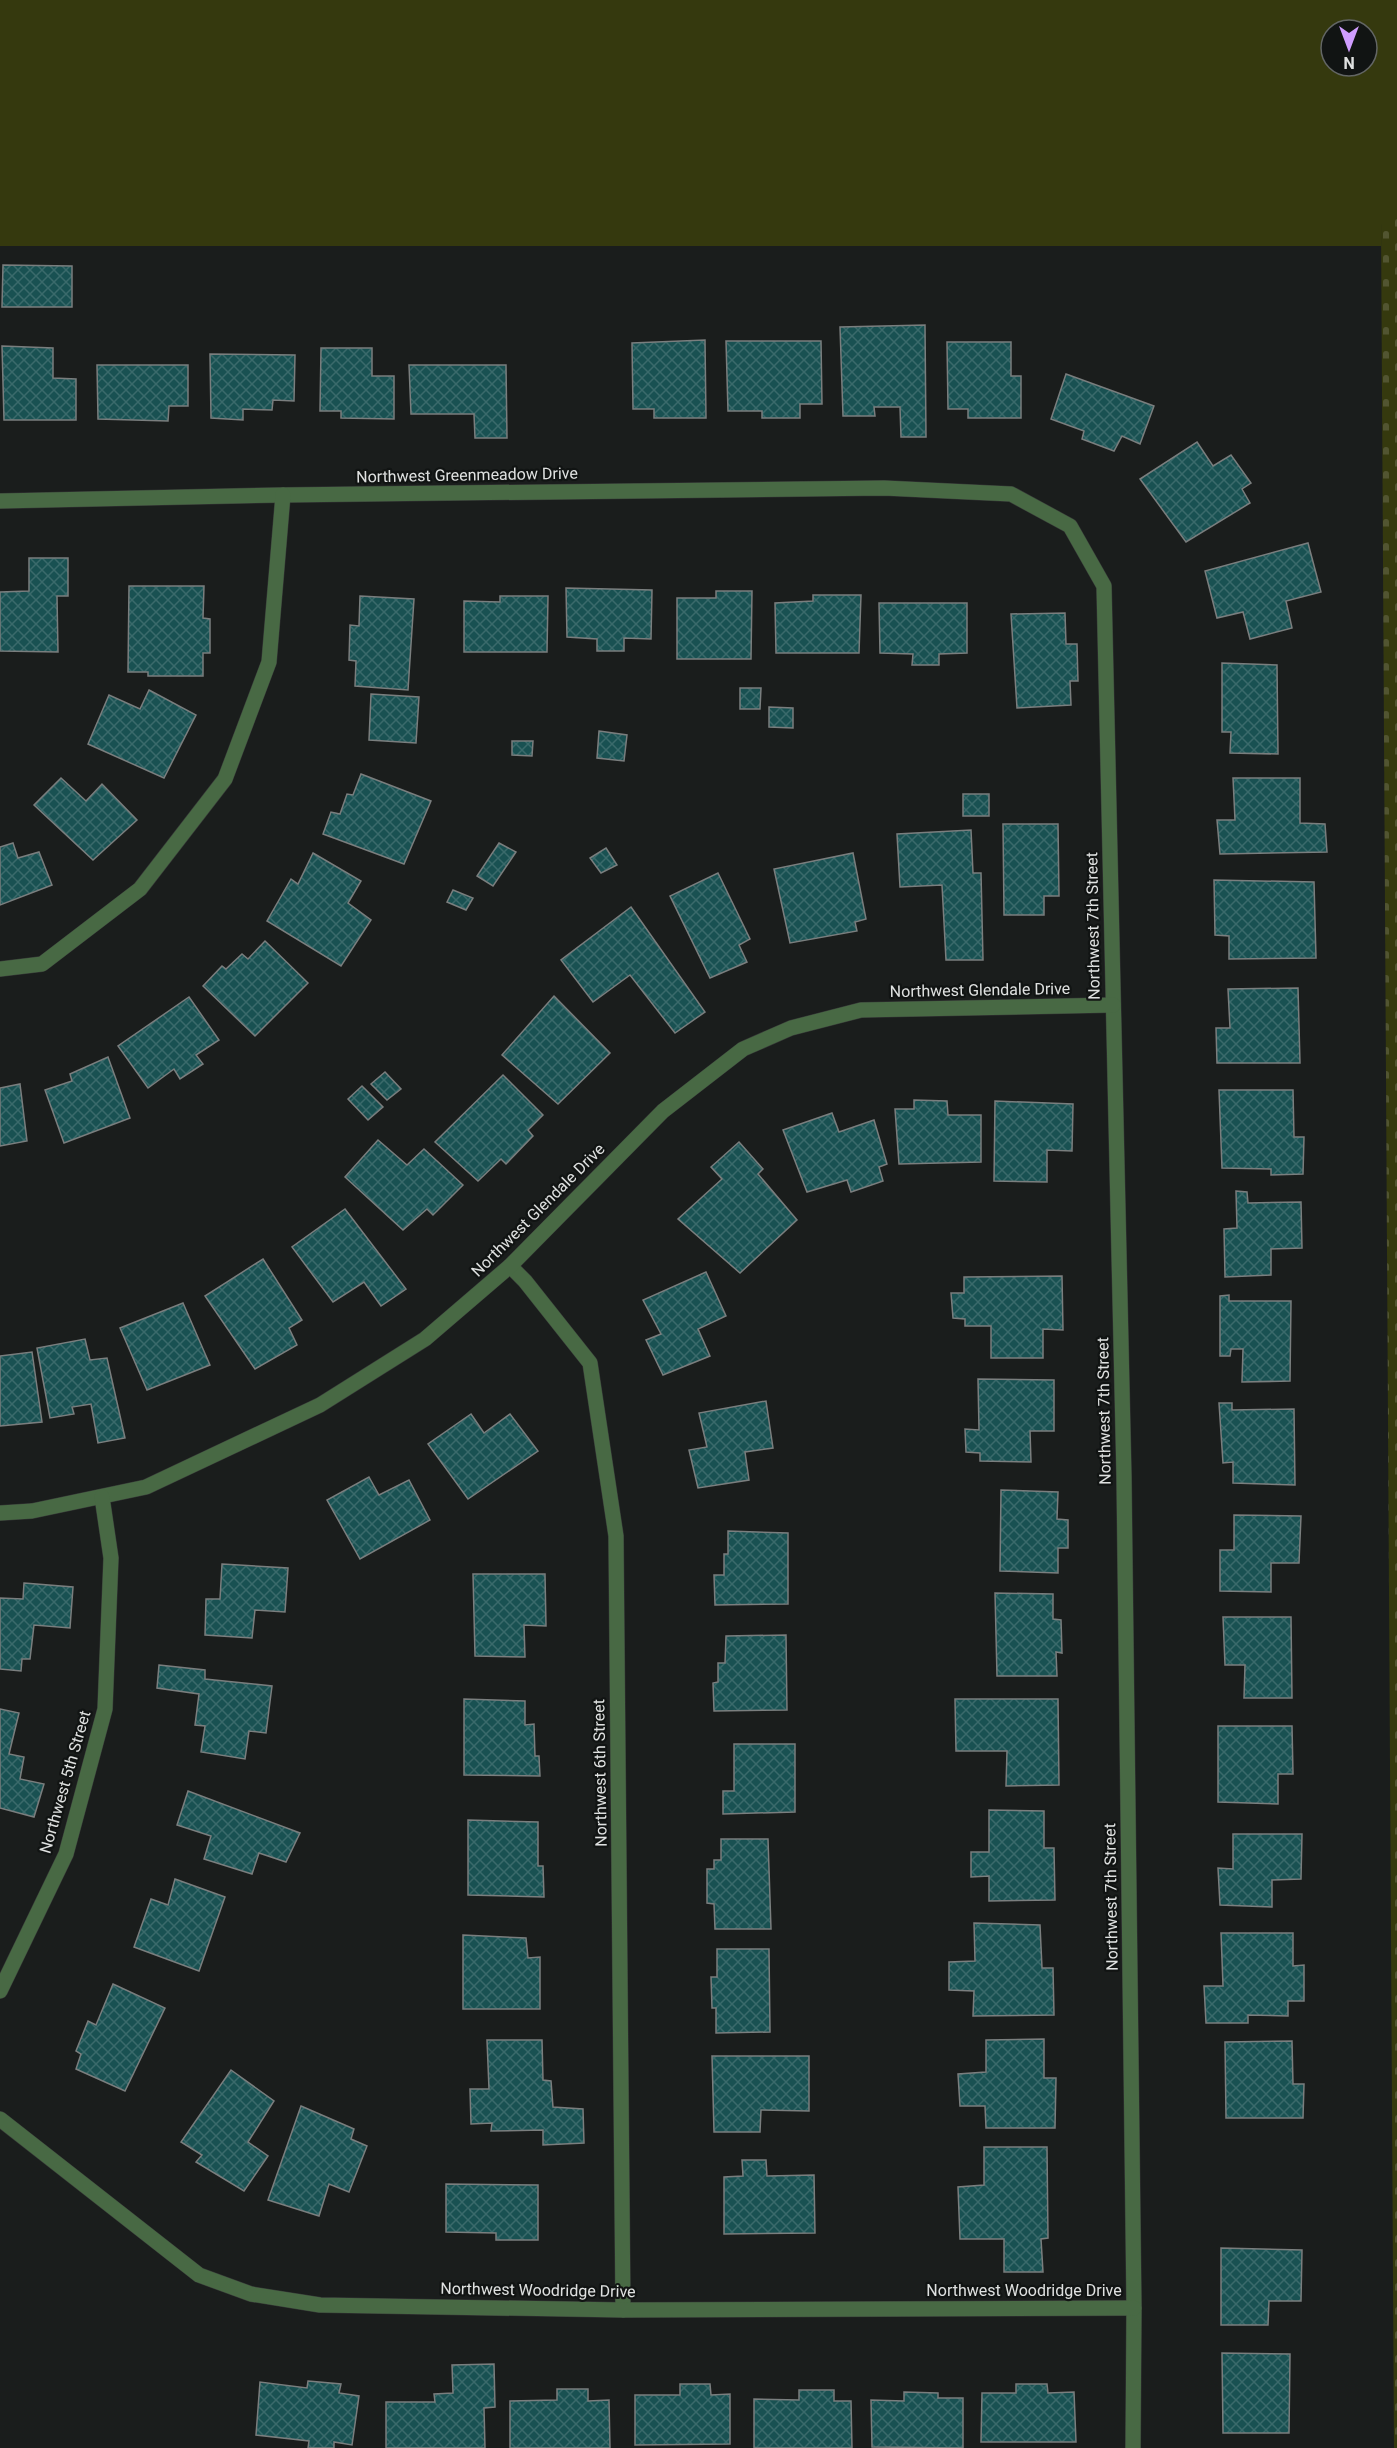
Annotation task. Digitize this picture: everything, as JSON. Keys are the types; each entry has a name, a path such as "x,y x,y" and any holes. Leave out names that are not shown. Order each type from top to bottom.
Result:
{"street":[{"name":"Northwest Greenmeadow Drive","path":"0,501 861,488 935,490"},
{"name":"Northwest 7th Street","path":"935,490 1011,494 1070,526 1104,585 1124,1477 1134,2308 1133,2448"},
{"path":"0,969 42,964 140,889 225,779 268,662 283,495"},
{"name":"Northwest Glendale Drive","path":"0,1513 32,1511 146,1486 320,1405 425,1339 510,1266 663,1111 743,1049 791,1028 861,1010 1113,1005"},
{"name":"Northwest 6th Street","path":"510,1266 525,1281 590,1363 616,1536 623,2310"},
{"name":"Northwest 5th Street","path":"0,1991 66,1854 105,1709 111,1558 102,1497"},
{"name":"Northwest Woodridge Drive","path":"0,2119 200,2275 251,2294 320,2305 623,2310 1134,2308"}],"green space":[{"path":"0,0 1397,0 1397,219 1381,219 1381,246 0,246"},
{"path":"1381,219 1397,219 1397,2448 1394,2448"}],"building":[{"path":"3,265 72,266 72,307 2,307"},
{"path":"925,325 926,437 901,437 900,407 874,407 875,416 843,416 840,327"},
{"path":"705,340 706,418 654,418 654,409 633,409 632,343"},
{"path":"726,341 821,341 822,404 800,404 800,418 762,418 762,411 728,411"},
{"path":"947,342 1011,342 1011,376 1021,376 1021,418 968,418 968,409 948,409"},
{"path":"2,346 53,348 53,378 76,379 76,420 4,420"},
{"path":"321,348 372,348 372,376 394,376 394,419 341,418 341,411 320,411"},
{"path":"210,354 295,355 294,401 273,400 272,410 243,409 243,420 211,418"},
{"path":"97,365 188,365 188,406 169,406 168,421 98,419"},
{"path":"409,365 506,365 507,438 475,438 474,414 411,414"},
{"path":"1066,374 1154,406 1140,444 1122,436 1114,451 1082,439 1084,431 1051,419"},
{"path":"1197,442 1213,466 1231,455 1251,483 1242,489 1250,503 1186,542 1140,479"},
{"path":"1308,543 1321,592 1286,601 1292,628 1250,639 1243,612 1217,618 1205,571"},
{"path":"29,558 68,558 68,596 57,596 58,652 0,651 0,592 29,591"},
{"path":"129,586 204,586 203,618 210,619 210,653 203,653 203,676 148,676 148,672 128,672"},
{"path":"566,588 652,590 651,639 624,638 624,651 597,651 597,639 567,637"},
{"path":"716,591 752,591 751,659 677,659 677,598 716,598"},
{"path":"813,595 861,595 859,653 776,653 775,603 813,601"},
{"path":"360,596 414,599 408,690 355,686 356,661 349,660 350,625 359,626"},
{"path":"500,596 548,596 547,652 464,652 464,601 500,602"},
{"path":"879,603 967,603 967,653 939,654 939,665 912,665 913,654 880,653"},
{"path":"1065,613 1066,644 1077,644 1078,681 1070,681 1071,705 1017,708 1011,614"},
{"path":"1222,663 1277,665 1278,754 1230,753 1231,732 1222,732"},
{"path":"740,688 761,688 760,709 740,709"},
{"path":"149,690 196,715 164,778 88,744 109,695 140,709"},
{"path":"371,694 419,697 416,743 369,740"},
{"path":"769,707 793,708 793,728 769,727"},
{"path":"599,731 627,735 624,761 597,758"},
{"path":"512,741 533,741 532,756 512,755"},
{"path":"361,774 431,801 404,864 323,834 331,812 340,814 347,794 353,795"},
{"path":"61,778 86,801 102,784 137,820 93,860 34,805"},
{"path":"1233,778 1300,778 1300,823 1325,824 1327,852 1220,854 1217,820 1235,820"},
{"path":"963,794 989,794 989,816 963,816"},
{"path":"1003,824 1058,824 1059,896 1044,896 1044,915 1004,915"},
{"path":"971,830 973,873 981,873 983,960 946,960 942,885 900,887 897,834"},
{"path":"13,843 18,858 39,852 52,885 0,905 0,847"},
{"path":"499,843 516,852 493,886 477,876"},
{"path":"606,848 617,865 601,873 590,858"},
{"path":"313,853 361,881 348,903 371,920 341,966 267,921 291,879 298,884"},
{"path":"853,853 866,919 855,922 857,931 790,943 774,869"},
{"path":"718,873 750,939 739,945 747,962 710,978 670,896"},
{"path":"1214,880 1314,882 1316,958 1229,959 1229,936 1215,935"},
{"path":"453,890 473,898 466,910 447,902"},
{"path":"631,907 705,1012 675,1033 630,975 593,1002 561,960"},
{"path":"265,941 308,983 255,1036 203,986 222,966 226,969 242,954 248,959"},
{"path":"1298,988 1300,1063 1217,1063 1216,1028 1230,1028 1228,989"},
{"path":"554,996 610,1053 558,1104 502,1055"},
{"path":"189,997 219,1040 196,1055 203,1064 180,1079 174,1069 148,1088 118,1046"},
{"path":"108,1057 130,1118 64,1143 45,1090 72,1081 70,1074"},
{"path":"385,1072 401,1089 387,1100 371,1084"},
{"path":"503,1075 543,1115 528,1130 533,1136 506,1164 501,1159 478,1181 435,1142"},
{"path":"20,1084 27,1141 0,1146 0,1088"},
{"path":"362,1086 383,1107 368,1120 348,1099"},
{"path":"1219,1090 1293,1090 1294,1137 1304,1137 1303,1174 1271,1175 1271,1169 1222,1168"},
{"path":"914,1100 947,1101 948,1115 981,1115 981,1162 899,1164 895,1109 914,1109"},
{"path":"995,1101 1073,1104 1072,1151 1047,1150 1047,1182 994,1181"},
{"path":"832,1113 839,1132 874,1120 887,1164 879,1167 883,1181 851,1192 847,1180 807,1192 783,1130"},
{"path":"378,1140 407,1165 424,1149 463,1185 433,1215 427,1209 403,1230 345,1177"},
{"path":"739,1142 763,1169 758,1174 797,1220 740,1273 678,1219 722,1179 711,1167"},
{"path":"1236,1191 1247,1192 1248,1203 1301,1202 1302,1248 1271,1249 1271,1275 1225,1277 1224,1229 1237,1228"},
{"path":"345,1209 406,1289 381,1306 364,1282 333,1302 292,1247"},
{"path":"263,1259 302,1320 289,1328 297,1345 255,1369 205,1296"},
{"path":"706,1272 726,1316 698,1329 710,1356 663,1375 646,1340 661,1334 643,1300"},
{"path":"1062,1276 1063,1330 1043,1329 1043,1358 991,1358 991,1326 965,1326 965,1319 953,1318 951,1293 964,1293 964,1277"},
{"path":"1229,1295 1229,1301 1291,1301 1290,1381 1242,1382 1243,1349 1231,1349 1230,1356 1220,1356 1220,1296"},
{"path":"183,1303 210,1365 147,1390 120,1328"},
{"path":"85,1339 90,1360 107,1358 125,1438 98,1443 91,1404 72,1407 74,1414 50,1418 37,1348"},
{"path":"32,1352 42,1422 0,1426 0,1356"},
{"path":"978,1379 1054,1380 1054,1431 1030,1431 1031,1462 980,1461 980,1453 966,1452 965,1429 979,1430"},
{"path":"766,1401 773,1448 745,1452 749,1480 698,1488 689,1450 707,1447 699,1413"},
{"path":"1219,1403 1232,1403 1232,1410 1294,1409 1295,1485 1233,1483 1233,1462 1223,1463"},
{"path":"471,1414 484,1433 510,1414 538,1451 468,1499 428,1444"},
{"path":"369,1477 379,1495 409,1480 430,1520 360,1559 327,1500"},
{"path":"1001,1490 1058,1492 1057,1519 1068,1520 1068,1548 1058,1548 1058,1573 1000,1571"},
{"path":"1234,1515 1301,1516 1299,1563 1271,1563 1271,1592 1220,1591 1220,1550 1234,1550"},
{"path":"728,1531 788,1533 788,1604 715,1605 714,1575 724,1575 724,1554 728,1554"},
{"path":"222,1564 288,1568 285,1612 255,1610 252,1638 205,1635 206,1599 220,1599"},
{"path":"473,1574 545,1574 546,1626 524,1625 525,1657 475,1656"},
{"path":"24,1583 73,1587 70,1628 34,1625 30,1659 22,1659 21,1671 0,1669 0,1598 23,1599"},
{"path":"995,1593 1053,1594 1053,1619 1061,1620 1062,1653 1056,1652 1057,1676 997,1676"},
{"path":"1223,1617 1291,1617 1292,1698 1244,1698 1245,1665 1225,1665"},
{"path":"786,1635 787,1710 714,1711 713,1683 718,1682 718,1663 725,1663 726,1636"},
{"path":"159,1665 205,1670 205,1679 272,1686 266,1733 249,1731 245,1759 201,1752 205,1726 195,1725 199,1694 157,1688"},
{"path":"464,1699 525,1701 525,1725 534,1724 535,1756 539,1756 540,1776 464,1775"},
{"path":"955,1699 1058,1699 1059,1785 1006,1786 1007,1751 956,1751"},
{"path":"0,1709 19,1713 9,1754 24,1757 20,1779 44,1784 34,1817 0,1808"},
{"path":"1218,1726 1292,1726 1293,1774 1278,1774 1278,1804 1218,1802"},
{"path":"734,1744 795,1744 795,1812 723,1814 723,1791 734,1791"},
{"path":"188,1791 300,1833 286,1862 259,1853 252,1874 204,1859 211,1836 177,1825"},
{"path":"989,1810 1044,1811 1044,1848 1054,1848 1055,1900 989,1901 989,1876 971,1877 971,1852 989,1852"},
{"path":"468,1820 538,1822 538,1866 543,1866 544,1897 468,1895"},
{"path":"1233,1834 1302,1834 1301,1879 1272,1880 1272,1907 1220,1905 1218,1868 1233,1869"},
{"path":"721,1839 768,1839 771,1929 715,1929 714,1904 707,1903 707,1869 714,1869 714,1860 721,1860"},
{"path":"175,1879 225,1897 199,1971 134,1947 151,1899 168,1905"},
{"path":"974,1923 1040,1925 1042,1968 1053,1968 1054,2015 973,2016 974,1991 949,1990 949,1962 975,1961"},
{"path":"1221,1933 1293,1933 1293,1966 1304,1965 1304,2001 1288,2001 1288,2016 1248,2015 1248,2023 1206,2023 1204,1986 1223,1986"},
{"path":"463,1935 526,1938 528,1958 540,1957 540,2009 463,2009"},
{"path":"717,1949 769,1949 770,2032 716,2033 716,2008 712,2008 711,1977 717,1977"},
{"path":"113,1984 165,2008 125,2091 76,2069 81,2054 76,2051 88,2021 96,2025"},
{"path":"1044,2039 1044,2078 1056,2078 1055,2128 986,2128 985,2106 960,2106 958,2074 986,2072 986,2040"},
{"path":"487,2040 542,2040 543,2080 551,2081 553,2107 583,2109 584,2143 543,2145 543,2130 491,2131 492,2123 471,2124 470,2089 489,2089"},
{"path":"1292,2041 1293,2084 1304,2084 1303,2118 1226,2118 1225,2042"},
{"path":"712,2056 809,2056 809,2111 761,2110 760,2132 714,2132"},
{"path":"231,2070 274,2101 248,2142 268,2156 244,2191 196,2162 202,2155 181,2142"},
{"path":"301,2106 354,2129 351,2139 367,2146 349,2192 329,2184 319,2216 268,2200"},
{"path":"984,2147 1047,2147 1048,2238 1041,2239 1043,2272 1004,2272 1004,2239 960,2239 958,2187 984,2185"},
{"path":"742,2160 766,2160 767,2176 814,2175 815,2233 724,2234 724,2177 743,2176"},
{"path":"446,2184 538,2185 538,2240 496,2240 496,2233 446,2232"},
{"path":"1221,2248 1302,2250 1301,2301 1269,2301 1268,2325 1221,2325"},
{"path":"1222,2353 1290,2354 1289,2433 1223,2433"},
{"path":"494,2364 495,2407 484,2408 485,2448 386,2448 386,2402 435,2402 434,2394 453,2393 452,2365"},
{"path":"308,2381 341,2384 339,2393 359,2396 352,2445 334,2442 334,2448 308,2448 309,2441 256,2435 260,2382 307,2388"},
{"path":"680,2384 710,2384 711,2395 730,2394 730,2444 635,2445 635,2395 680,2395"},
{"path":"1016,2384 1047,2384 1048,2393 1074,2392 1076,2442 981,2442 982,2393 1016,2393"},
{"path":"557,2389 588,2389 588,2401 609,2400 610,2448 510,2448 510,2401 557,2400"},
{"path":"799,2390 834,2390 834,2401 851,2401 852,2448 754,2448 754,2399 799,2400"},
{"path":"904,2392 938,2393 938,2398 963,2398 963,2448 872,2447 871,2400 904,2401"}]}
